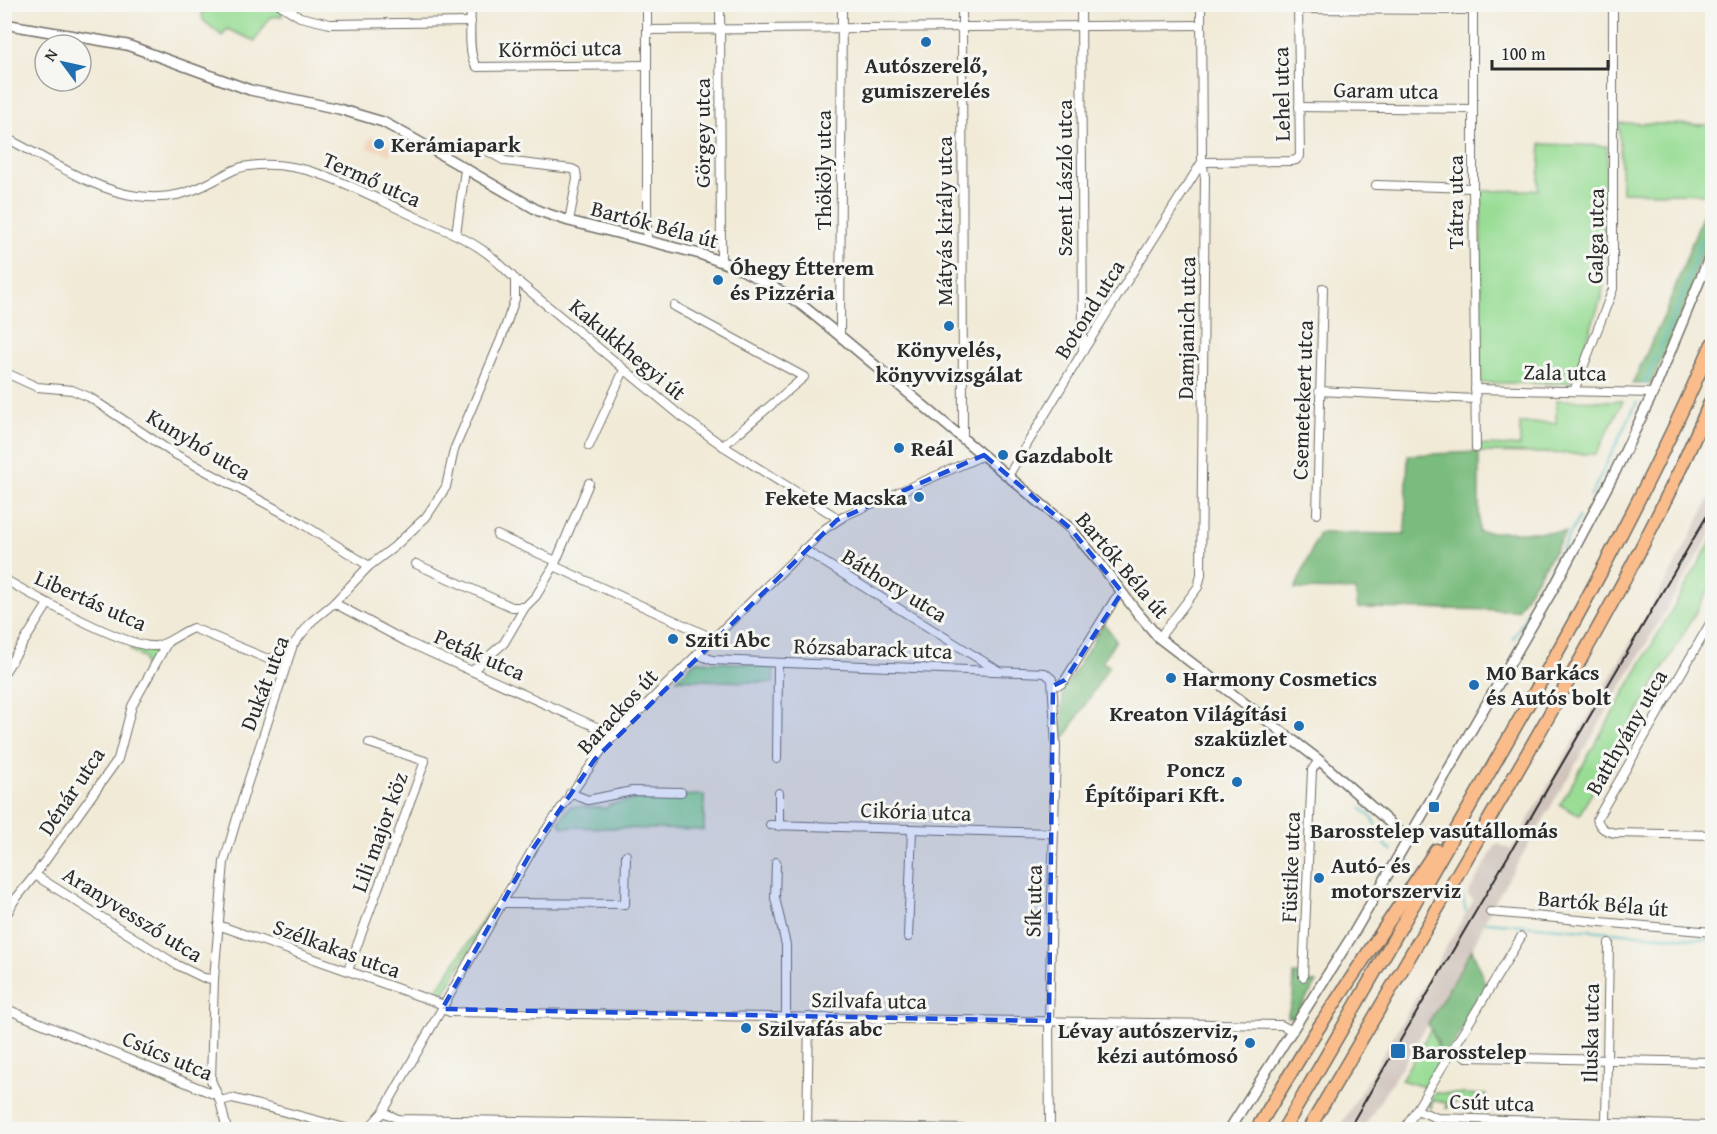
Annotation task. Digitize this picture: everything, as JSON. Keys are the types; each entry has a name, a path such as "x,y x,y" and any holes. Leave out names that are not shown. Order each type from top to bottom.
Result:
{"highway":[{"path":"1283,1130 1472,804 1616,547 1713,344"},
{"path":"1308,1130 1583,656 1660,510 1713,398"},
{"path":"1256,1130 1363,959 1441,843 1472,804"}],"street":[{"path":"279,4 300,17 330,24 471,22 471,4"},
{"path":"647,4 647,241"},
{"name":"Görgey utca","path":"720,4 721,261"},
{"name":"Thököly utca","path":"840,336 842,4"},
{"name":"Mátyás király utca","path":"962,4 963,437"},
{"name":"Szent László utca","path":"1081,4 1083,351"},
{"name":"Damjanich utca","path":"1159,638 1198,586 1201,575 1205,177 1202,162 1201,4"},
{"name":"Galga utca","path":"1574,391 1613,289 1613,4"},
{"path":"1298,7 1473,7"},
{"name":"Lehel utca","path":"1202,162 1296,160 1300,156 1298,7"},
{"name":"Tátra utca","path":"1473,7 1475,399"},
{"name":"Körmöci utca","path":"471,22 474,65 482,68 647,64"},
{"name":"Bartók Béla út","path":"4,24 127,45 250,90 353,112 383,122 532,208 568,221 721,261 776,288 840,336 1070,528 1159,638 1319,760 1408,839"},
{"path":"648,30 1081,24 1201,25"},
{"name":"Garam utca","path":"1299,107 1473,109"},
{"name":"Termő utca","path":"4,137 90,182 135,196 155,198 183,195 245,166 279,166 307,170 329,177 456,234"},
{"path":"482,148 505,160 576,171 578,179 568,221"},
{"name":"Botond utca","path":"1008,476 1083,351 1202,162"},
{"path":"456,234 465,170"},
{"path":"1376,185 1473,188"},
{"name":"Kakukkhegyi út","path":"456,234 482,249 681,416 723,446 833,515 837,520"},
{"path":"1229,1130 1352,936 1552,591 1615,472 1653,393 1713,251"},
{"name":"Dukát utca","path":"227,1130 211,1080 214,979 224,862 293,645 312,621 334,603 369,566 394,547 426,517 446,487 454,450 501,339 515,299 515,279"},
{"name":"Csemetekert utca","path":"1317,514 1323,288"},
{"path":"674,306 804,377 723,446"},
{"path":"589,446 624,370"},
{"name":"Kunyhó utca","path":"4,372 37,387 78,392 89,396 173,453 298,521 369,566"},
{"name":"Zala utca","path":"1475,389 1653,393"},
{"path":"1319,391 1475,399 1476,448"},
{"name":"Barackos út","path":"367,1130 383,1112 534,847 570,793 614,735 803,549 837,520 984,455"},
{"path":"473,670 504,643 525,607 536,596 555,564 589,483"},
{"path":"497,536 706,635 712,640"},
{"name":"Báthory utca","path":"803,549 998,671"},
{"path":"416,564 512,607 525,607"},
{"name":"Libertás utca","path":"4,579 48,604 133,643 154,646 167,643 179,633 193,628 268,658 282,655 293,645"},
{"path":"1053,686 1065,680 1115,599 1122,592"},
{"name":"Peták utca","path":"334,603 407,642 614,735"},
{"path":"4,673 48,604"},
{"name":"Batthyány utca","path":"1713,620 1597,819 1599,826 1605,831 1615,833 1713,835"},
{"name":"Dénár utca","path":"4,919 14,901 118,759 132,706 167,643"},
{"name":"Rózsabarack utca","path":"697,654 712,660 1045,672 1049,675"},
{"path":"777,759 778,663"},
{"name":"Sík utca","path":"1049,675 1053,686 1056,747 1052,833 1049,1021 1050,1130"},
{"name":"Lili major köz","path":"348,970 425,761 369,743"},
{"name":"Füstike utca","path":"1303,977 1312,771 1319,760"},
{"path":"570,793 588,800 632,791 681,792"},
{"name":"Cikória utca","path":"779,794 774,825 1052,833"},
{"path":"908,937 912,829"},
{"path":"502,903 625,904 626,855"},
{"path":"776,862 775,898 786,945 786,1017"},
{"name":"Aranyvessző utca","path":"35,875 177,965 204,978 214,979"},
{"name":"Bartók Béla út","path":"1490,912 1713,932"},
{"name":"Szélkakas utca","path":"218,925 348,970 443,1007"},
{"path":"1404,1130 1521,938"},
{"name":"Iluska utca","path":"1606,1123 1609,943"},
{"name":"Szilvafa utca","path":"443,1007 450,1012 1281,1025 1293,1031"},
{"name":"Csúcs utca","path":"4,1008 218,1098 232,1098 353,1130"},
{"path":"807,1128 809,1017"},
{"path":"1453,1050 1467,1057 1713,1062"},
{"name":"Csút utca","path":"1416,1110 1437,1118 1713,1126"},
{"path":"383,1112 398,1119 1022,1130"}],"highlighted area":[{"path":"984,455 1070,528 1122,592 1065,680 1053,686 1049,1021 442,1009 534,847 595,759 837,520"}],"shaded area":[{"name":"Kerámiapark","path":"370,136 394,147 389,155 367,148"},
{"path":"1712,494 1712,532 1489,912 1472,949 1428,1024 1363,1129 1338,1130 1474,900 1467,895 1497,843 1511,850 1682,553"}],"green space":[{"path":"205,5 272,5 282,10 282,16 270,17 255,41 227,29 222,36 203,20"},
{"path":"1619,123 1712,125 1711,194 1622,192"},
{"path":"1541,144 1607,146 1602,295 1574,378 1570,383 1480,383 1481,191 1538,190"},
{"path":"1712,190 1712,232 1697,266 1692,289 1652,382 1632,384 1665,314"},
{"path":"1556,400 1623,401 1596,454 1479,452 1479,445 1520,446 1520,423 1556,423"},
{"path":"1479,452 1479,532 1566,532 1517,610 1358,608 1355,590 1295,589 1319,533 1405,534 1408,455"},
{"path":"1712,540 1712,584 1579,815 1560,805"},
{"path":"1104,623 1116,640 1102,662 1109,666 1061,744 1063,687 1068,683"},
{"path":"132,645 160,646 145,670 144,658 130,650"},
{"path":"696,661 774,665 773,683 677,679"},
{"path":"704,795 704,830 563,827 559,822 570,806 607,808 609,805 646,797"},
{"path":"492,906 494,908 441,998 433,996"},
{"path":"1472,949 1487,989 1439,1068 1438,1043 1428,1024"},
{"path":"1294,974 1301,975 1301,981 1317,982 1294,1017 1287,1017 1293,997"},
{"path":"1431,1029 1438,1046 1439,1059 1436,1072 1427,1088 1401,1080"},
{"path":"1435,1093 1486,1095 1486,1114 1483,1103 1476,1103 1472,1113 1472,1102 1466,1102 1466,1112 1463,1109 1463,1102 1449,1102 1446,1108 1446,1102 1432,1101 1431,1108 1428,1105"}],"waterway":[{"path":"1644,384 1681,300 1700,243 1712,220"},
{"path":"1590,497 1637,402"},
{"path":"1539,592 1579,517"},
{"path":"1531,606 1536,597"},
{"path":"1513,639 1529,609"},
{"path":"1361,808 1373,819 1384,844 1392,851"},
{"path":"1404,859 1414,865"},
{"path":"1462,896 1466,911"},
{"path":"1486,922 1712,940"}],"railway":[{"path":"1348,1130 1712,507"}],"place":[{"name":"Autószerelő, gumiszerelés","path":"926,42"},
{"name":"Kerámiapark","path":"379,144"},
{"name":"Óhegy Étterem és Pizzéria","path":"718,280"},
{"name":"Könyvelés, könyvvizsgálat","path":"949,326"},
{"name":"Reál","path":"899,448"},
{"name":"Gazdabolt","path":"1003,455"},
{"name":"Fekete Macska","path":"919,497"},
{"name":"Sziti Abc","path":"673,639"},
{"name":"Harmony Cosmetics","path":"1171,678"},
{"name":"M0 Barkács és Autós bolt","path":"1474,685"},
{"name":"Kreaton Világítási szaküzlet","path":"1299,726"},
{"name":"Poncz Építőipari Kft.","path":"1237,782"},
{"name":"Barosstelep vasútállomás","path":"1434,807"},
{"name":"Autó- és motorszerviz","path":"1319,878"},
{"name":"Szilvafás abc","path":"746,1028"},
{"name":"Lévay autószerviz, kézi autómosó","path":"1250,1043"},
{"name":"Barosstelep","path":"1398,1051"}]}
